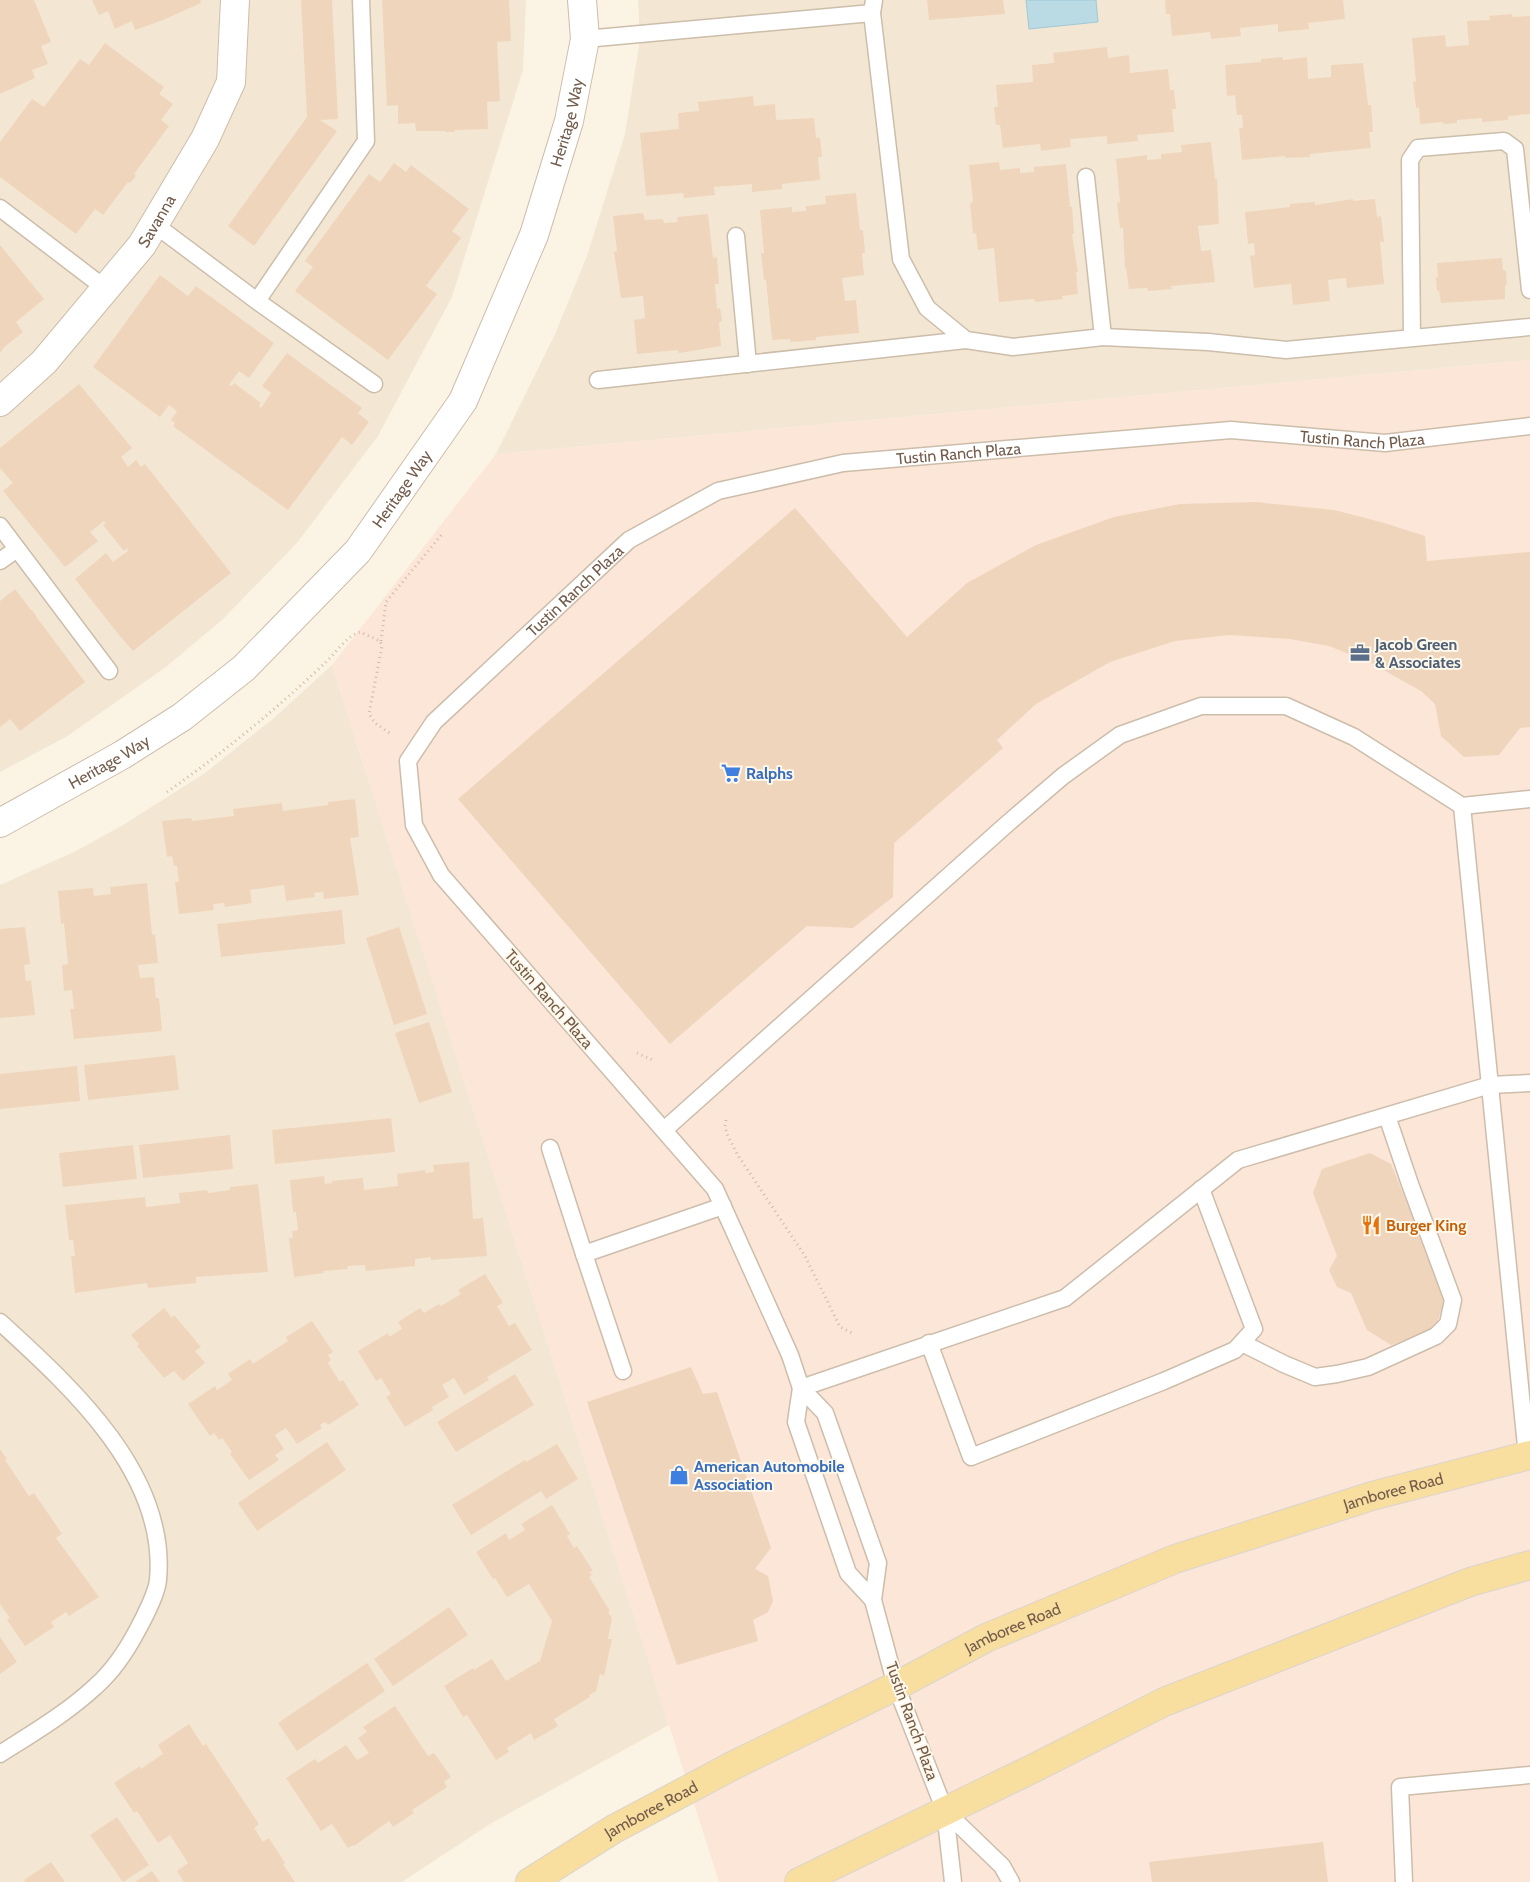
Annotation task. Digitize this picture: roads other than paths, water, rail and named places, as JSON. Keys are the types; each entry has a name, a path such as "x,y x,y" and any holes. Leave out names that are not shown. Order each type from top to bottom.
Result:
{"main road":[{"name":"Jamboree Road","path":"530,1882 623,1824 734,1765 896,1686 986,1638 1175,1559 1372,1496 1528,1456"},
{"path":"800,1882 1164,1702 1470,1582 1530,1565"}],"street":[{"name":"Savanna","path":"0,402 44,362 142,245 205,139 231,82 236,0"},
{"name":"Heritage Way","path":"0,823 122,755 182,717 244,668 358,552 463,401 534,235 570,121 584,39 582,0"}],"lane":[{"path":"257,301 366,141 361,0"},
{"path":"584,39 873,7 901,259 927,308 966,340"},
{"path":"1412,337 1410,160 1418,148 1504,141 1515,149 1530,290"},
{"path":"1086,177 1103,337"},
{"path":"0,208 106,290"},
{"path":"154,224 257,301 374,384"},
{"path":"736,236 748,364"},
{"path":"598,380 966,340 1013,347 1103,337 1208,342 1286,350 1530,327"},
{"name":"Tustin Ranch Plaza","path":"953,1882 946,1811 896,1686 873,1600 878,1563 825,1413 801,1388 790,1355 715,1190 441,875 414,825 408,760 434,722 629,540 718,491 843,463 1231,430 1385,444 1530,426"},
{"path":"0,526 109,671"},
{"path":"0,561 17,549"},
{"path":"664,1130 1007,824 1063,776 1120,735 1201,706 1286,706 1354,737 1462,806 1530,799"},
{"path":"1462,806 1528,1456"},
{"path":"801,1388 1065,1298 1238,1160 1490,1086 1530,1083"},
{"path":"1242,1343 1315,1377 1368,1367 1436,1336 1448,1324 1453,1300 1387,1116"},
{"path":"550,1148 623,1371"},
{"path":"929,1344 970,1457 1164,1381 1235,1350 1254,1329 1201,1189"},
{"path":"584,1254 723,1206"},
{"path":"0,1322 78,1398 118,1448 146,1498 157,1539 158,1582 143,1621 124,1655 96,1686 59,1716 0,1754"},
{"name":"Tustin Ranch Plaza","path":"801,1388 796,1422 848,1573 873,1600"},
{"path":"1404,1882 1400,1787 1530,1775"},
{"name":"Tustin Ranch Plaza","path":"946,1811 1002,1866 1011,1882"}],"water":[{"path":"1026,0 1096,0 1098,22 1029,29"}],"place":[{"name":"Jacob Green & Associates","path":"1360,653"},
{"name":"Ralphs","path":"731,773"},
{"name":"Burger King","path":"1371,1225"},
{"name":"American Automobile Association","path":"679,1475"}]}
